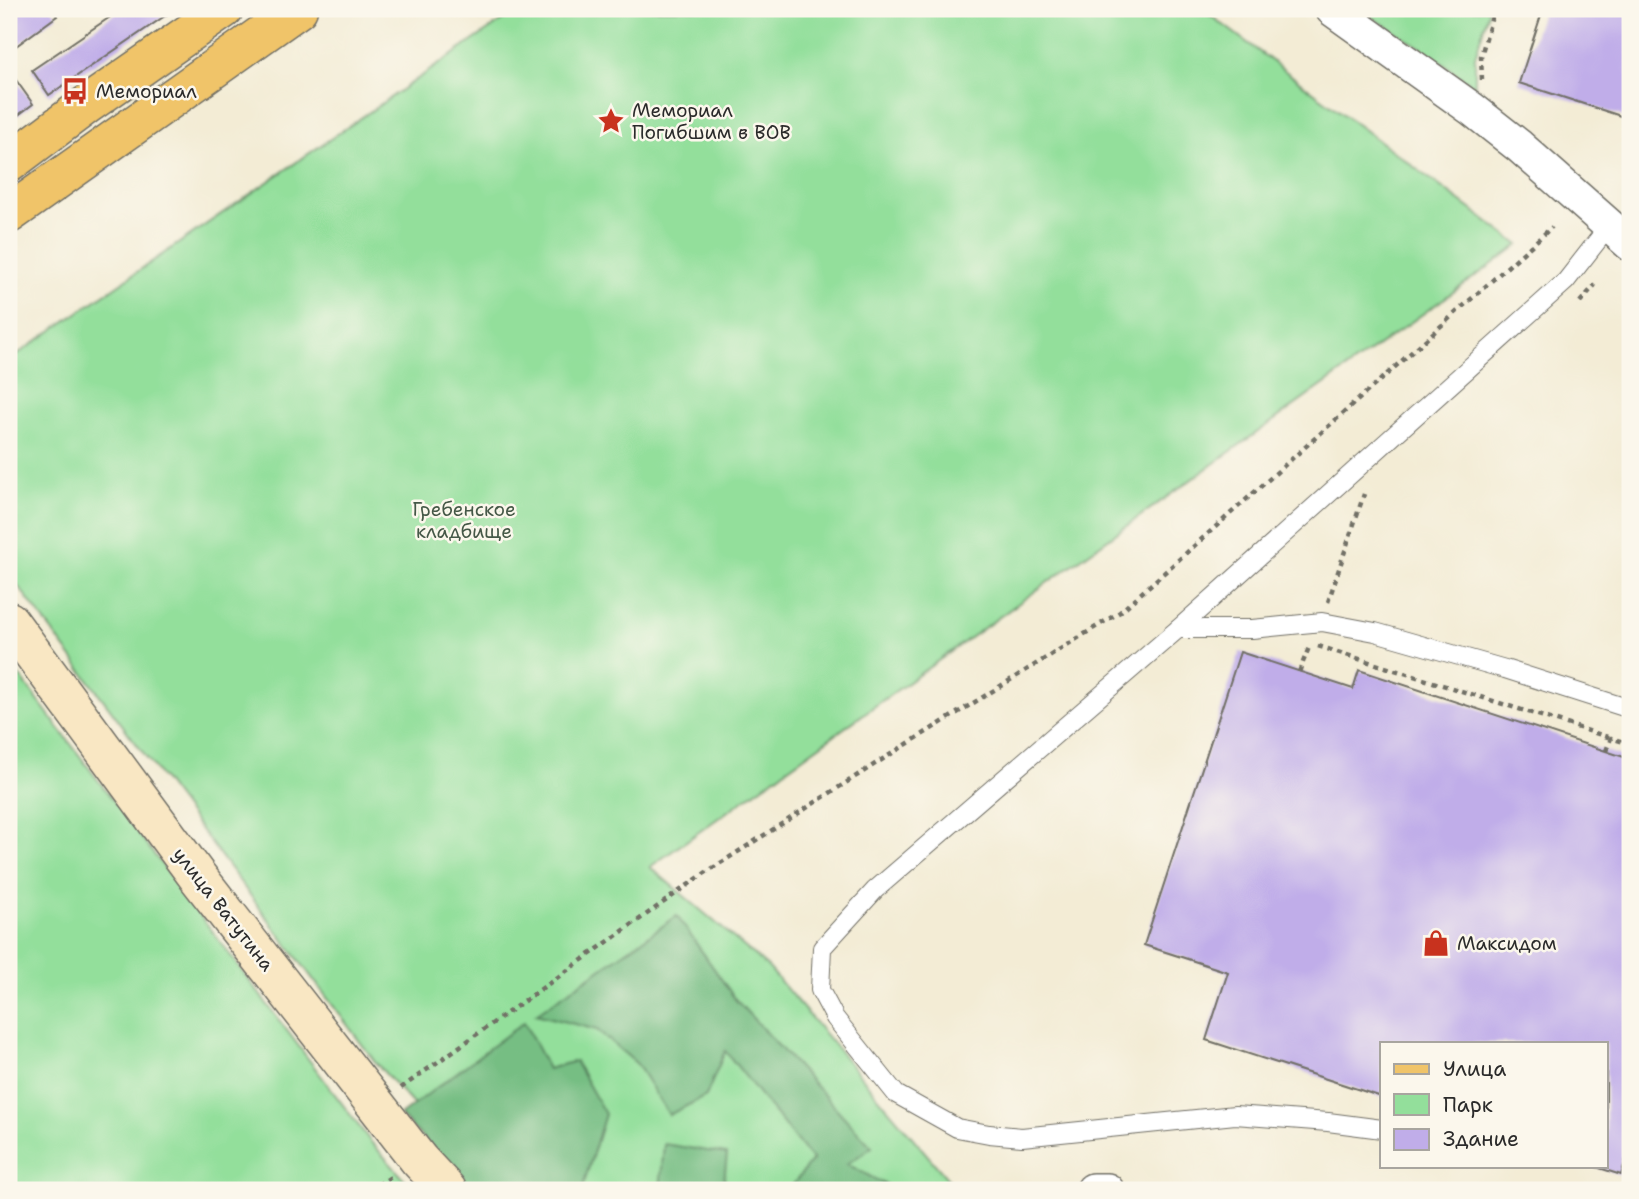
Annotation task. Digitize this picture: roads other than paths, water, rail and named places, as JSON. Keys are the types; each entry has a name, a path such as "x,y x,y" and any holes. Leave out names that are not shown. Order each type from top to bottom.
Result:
{"main road":[{"path":"9,163 224,9"},
{"path":"9,215 298,9"}],"street":[{"path":"1332,9 1500,131 1620,235"},
{"name":"улица Ватутина","path":"9,621 197,876 419,1160 447,1190"},
{"path":"1093,1190 1107,1190"}],"lane":[{"path":"1380,1129 1235,1115 1022,1137 989,1135 957,1128 896,1094 835,1018 820,990 822,948 875,890 1178,629 1620,235"},
{"path":"1178,629 1252,629 1322,622 1386,635 1630,709"}],"place":[{"name":"Мемориал","path":"75,91"},
{"name":"Мемориал Погибшим в ВОВ","path":"611,121"},
{"name":"Максидом","path":"1436,943"}],"park label":[{"name":"Гребенское кладбище","path":"464,520"}]}
